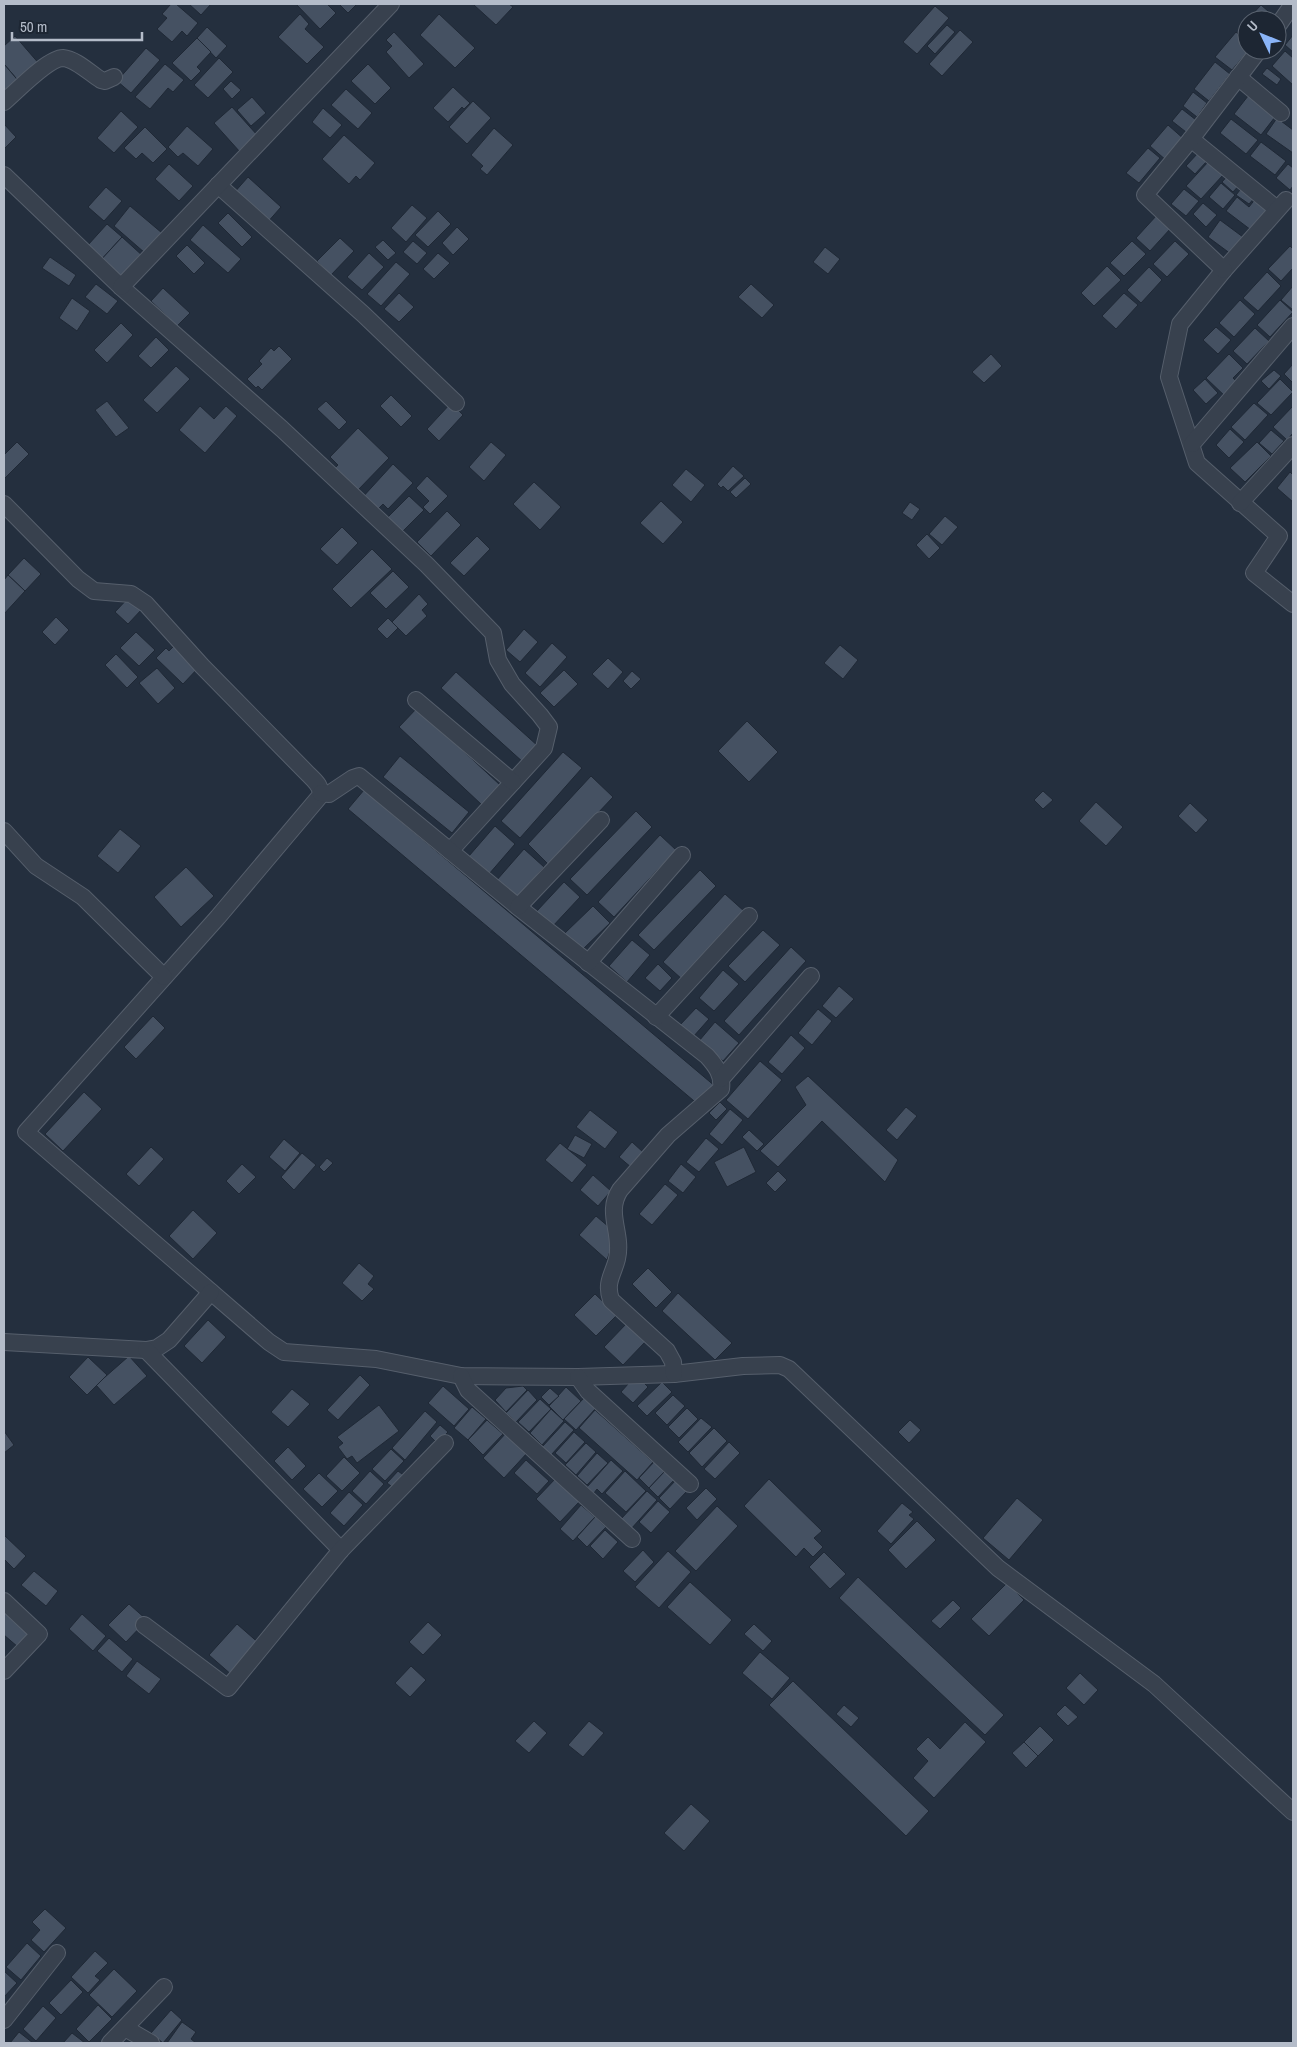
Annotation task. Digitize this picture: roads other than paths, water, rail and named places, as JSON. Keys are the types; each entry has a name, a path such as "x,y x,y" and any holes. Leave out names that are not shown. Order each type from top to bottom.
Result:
{"street":[{"path":"121,287 391,4"},
{"path":"4,102 51,62 64,58 76,63 100,80 105,81 114,77"},
{"path":"1224,270 1145,195 1191,139 1251,60"},
{"path":"1238,77 1281,113"},
{"path":"1191,139 1281,205 1180,324 1170,377 1197,463 1279,536 1254,573 1293,604"},
{"path":"4,175 121,287 311,456 427,565 493,634 498,660 512,684 549,727 544,748 450,851"},
{"path":"218,185 363,314 456,404"},
{"path":"1192,444 1293,326"},
{"path":"1240,503 1293,445"},
{"path":"4,504 78,579 94,591 131,594 146,604 202,666 308,774 319,787 321,793 218,917 26,1132 269,1342 284,1352 376,1360 461,1376 674,1374 743,1366 780,1365 789,1370 998,1568 1154,1684 1293,1812"},
{"path":"416,700 513,782"},
{"path":"321,793 329,794 359,776 518,907 707,1056 716,1067 721,1079 721,1088 668,1135 614,1199 613,1207 619,1237 617,1258 608,1290 611,1300 668,1351 673,1362 674,1374"},
{"path":"518,907 601,820"},
{"path":"4,831 36,866 83,897 164,976"},
{"path":"588,962 682,855"},
{"path":"656,1017 749,916"},
{"path":"721,1079 811,976"},
{"path":"4,1342 146,1350 158,1348 169,1340 211,1292"},
{"path":"146,1350 341,1550"},
{"path":"461,1376 468,1390 632,1538"},
{"path":"578,1376 588,1392 690,1484"},
{"path":"144,1625 228,1688 341,1550 445,1443"},
{"path":"4,1601 39,1634 4,1671"},
{"path":"4,2020 57,1953"},
{"path":"110,2043 164,1986"},
{"path":"125,2028 151,2043"}]}
